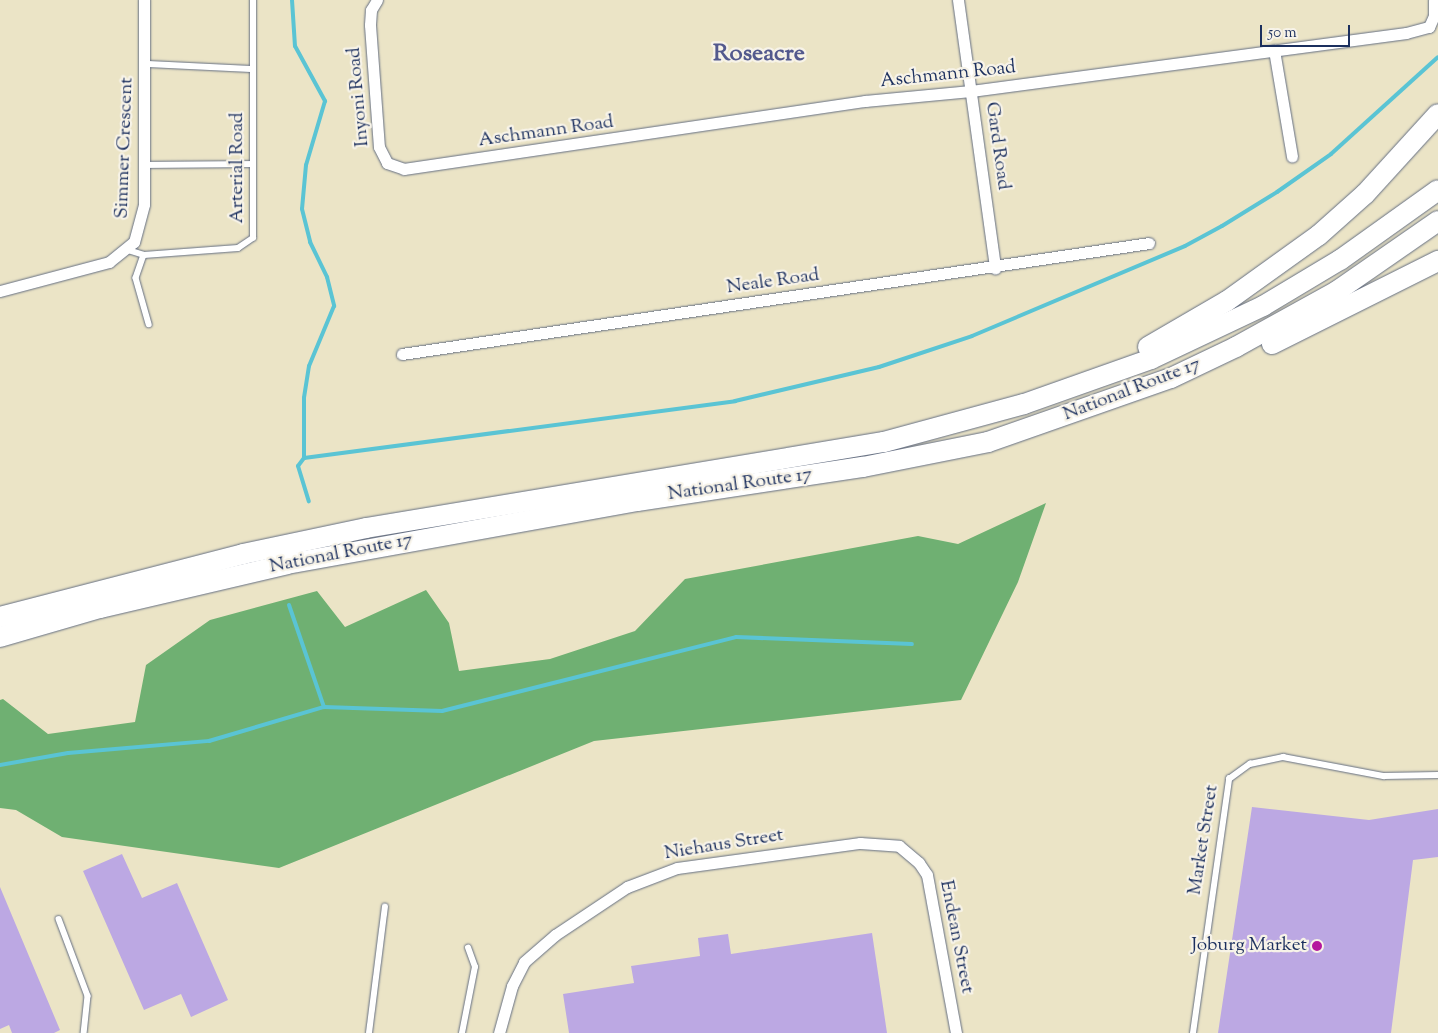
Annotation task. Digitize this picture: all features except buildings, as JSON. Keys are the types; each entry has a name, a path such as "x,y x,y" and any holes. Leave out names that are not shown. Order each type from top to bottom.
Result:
{"highway":[{"path":"1074,388 1180,330 1280,265 1365,194 1438,114"},
{"path":"0,617 243,554 366,528 884,442 960,423 1074,388 1178,348 1264,306 1356,249 1438,190"},
{"name":"National Route 17","path":"0,637 100,608 287,564 637,501 863,467 988,442 1171,378 1236,347 1337,291 1438,221"},
{"path":"988,442 1035,435 1154,398 1282,339 1438,261"}],"street":[{"name":"Simmer Crescent","path":"128,250 134,242 142,217 146,64 144,0"},
{"name":"Inyoni Road","path":"377,0 371,10 370,25 383,157 396,169 442,165"},
{"name":"Gard Road","path":"958,0 995,268"},
{"name":"Aschmann Road","path":"442,165 865,101 971,91 1421,30 1433,22 1434,0"},
{"path":"1274,50 1292,156"},
{"name":"Neale Road","path":"402,354 995,268 1149,243"},
{"path":"0,291 94,267 128,250"},
{"name":"Niehaus Street","path":"499,1033 512,986 524,962 555,935 644,879 677,868 860,843 898,846 910,854"},
{"name":"Endean Street","path":"910,854 927,875 932,891 956,1033"}],"lane":[{"name":"Arterial Road","path":"128,250 144,254 238,248 253,238 253,0"},
{"path":"146,64 253,69"},
{"path":"144,165 253,164"},
{"path":"144,254 136,278 150,324"},
{"name":"Market Street","path":"1193,1033 1229,779 1250,764 1283,757 1384,776 1438,775"},
{"path":"369,1033 384,907"},
{"path":"59,918 88,996 84,1033"},
{"path":"462,1033 476,967 468,948"}],"green space":[{"path":"1046,503 1018,582 961,700 594,741 279,868 62,837 16,810 0,808 0,700 3,699 48,734 135,722 146,665 210,620 317,591 345,627 426,590 449,623 459,671 550,659 635,631 685,579 918,536 958,544"}],"waterway":[{"path":"292,0 295,46 325,101 306,165 302,209 310,242 327,277 334,306 309,366 304,398 304,458 298,466 309,501"},
{"path":"304,458 735,401 879,367 972,336 1185,246 1222,226 1277,192 1331,154 1438,57"},
{"path":"289,605 324,707"},
{"path":"0,765 68,753 209,741 324,707 442,711 736,637 912,644"}],"place":[{"name":"Joburg Market","path":"1317,946"}],"district":[{"name":"Roseacre","path":"759,55"}]}
